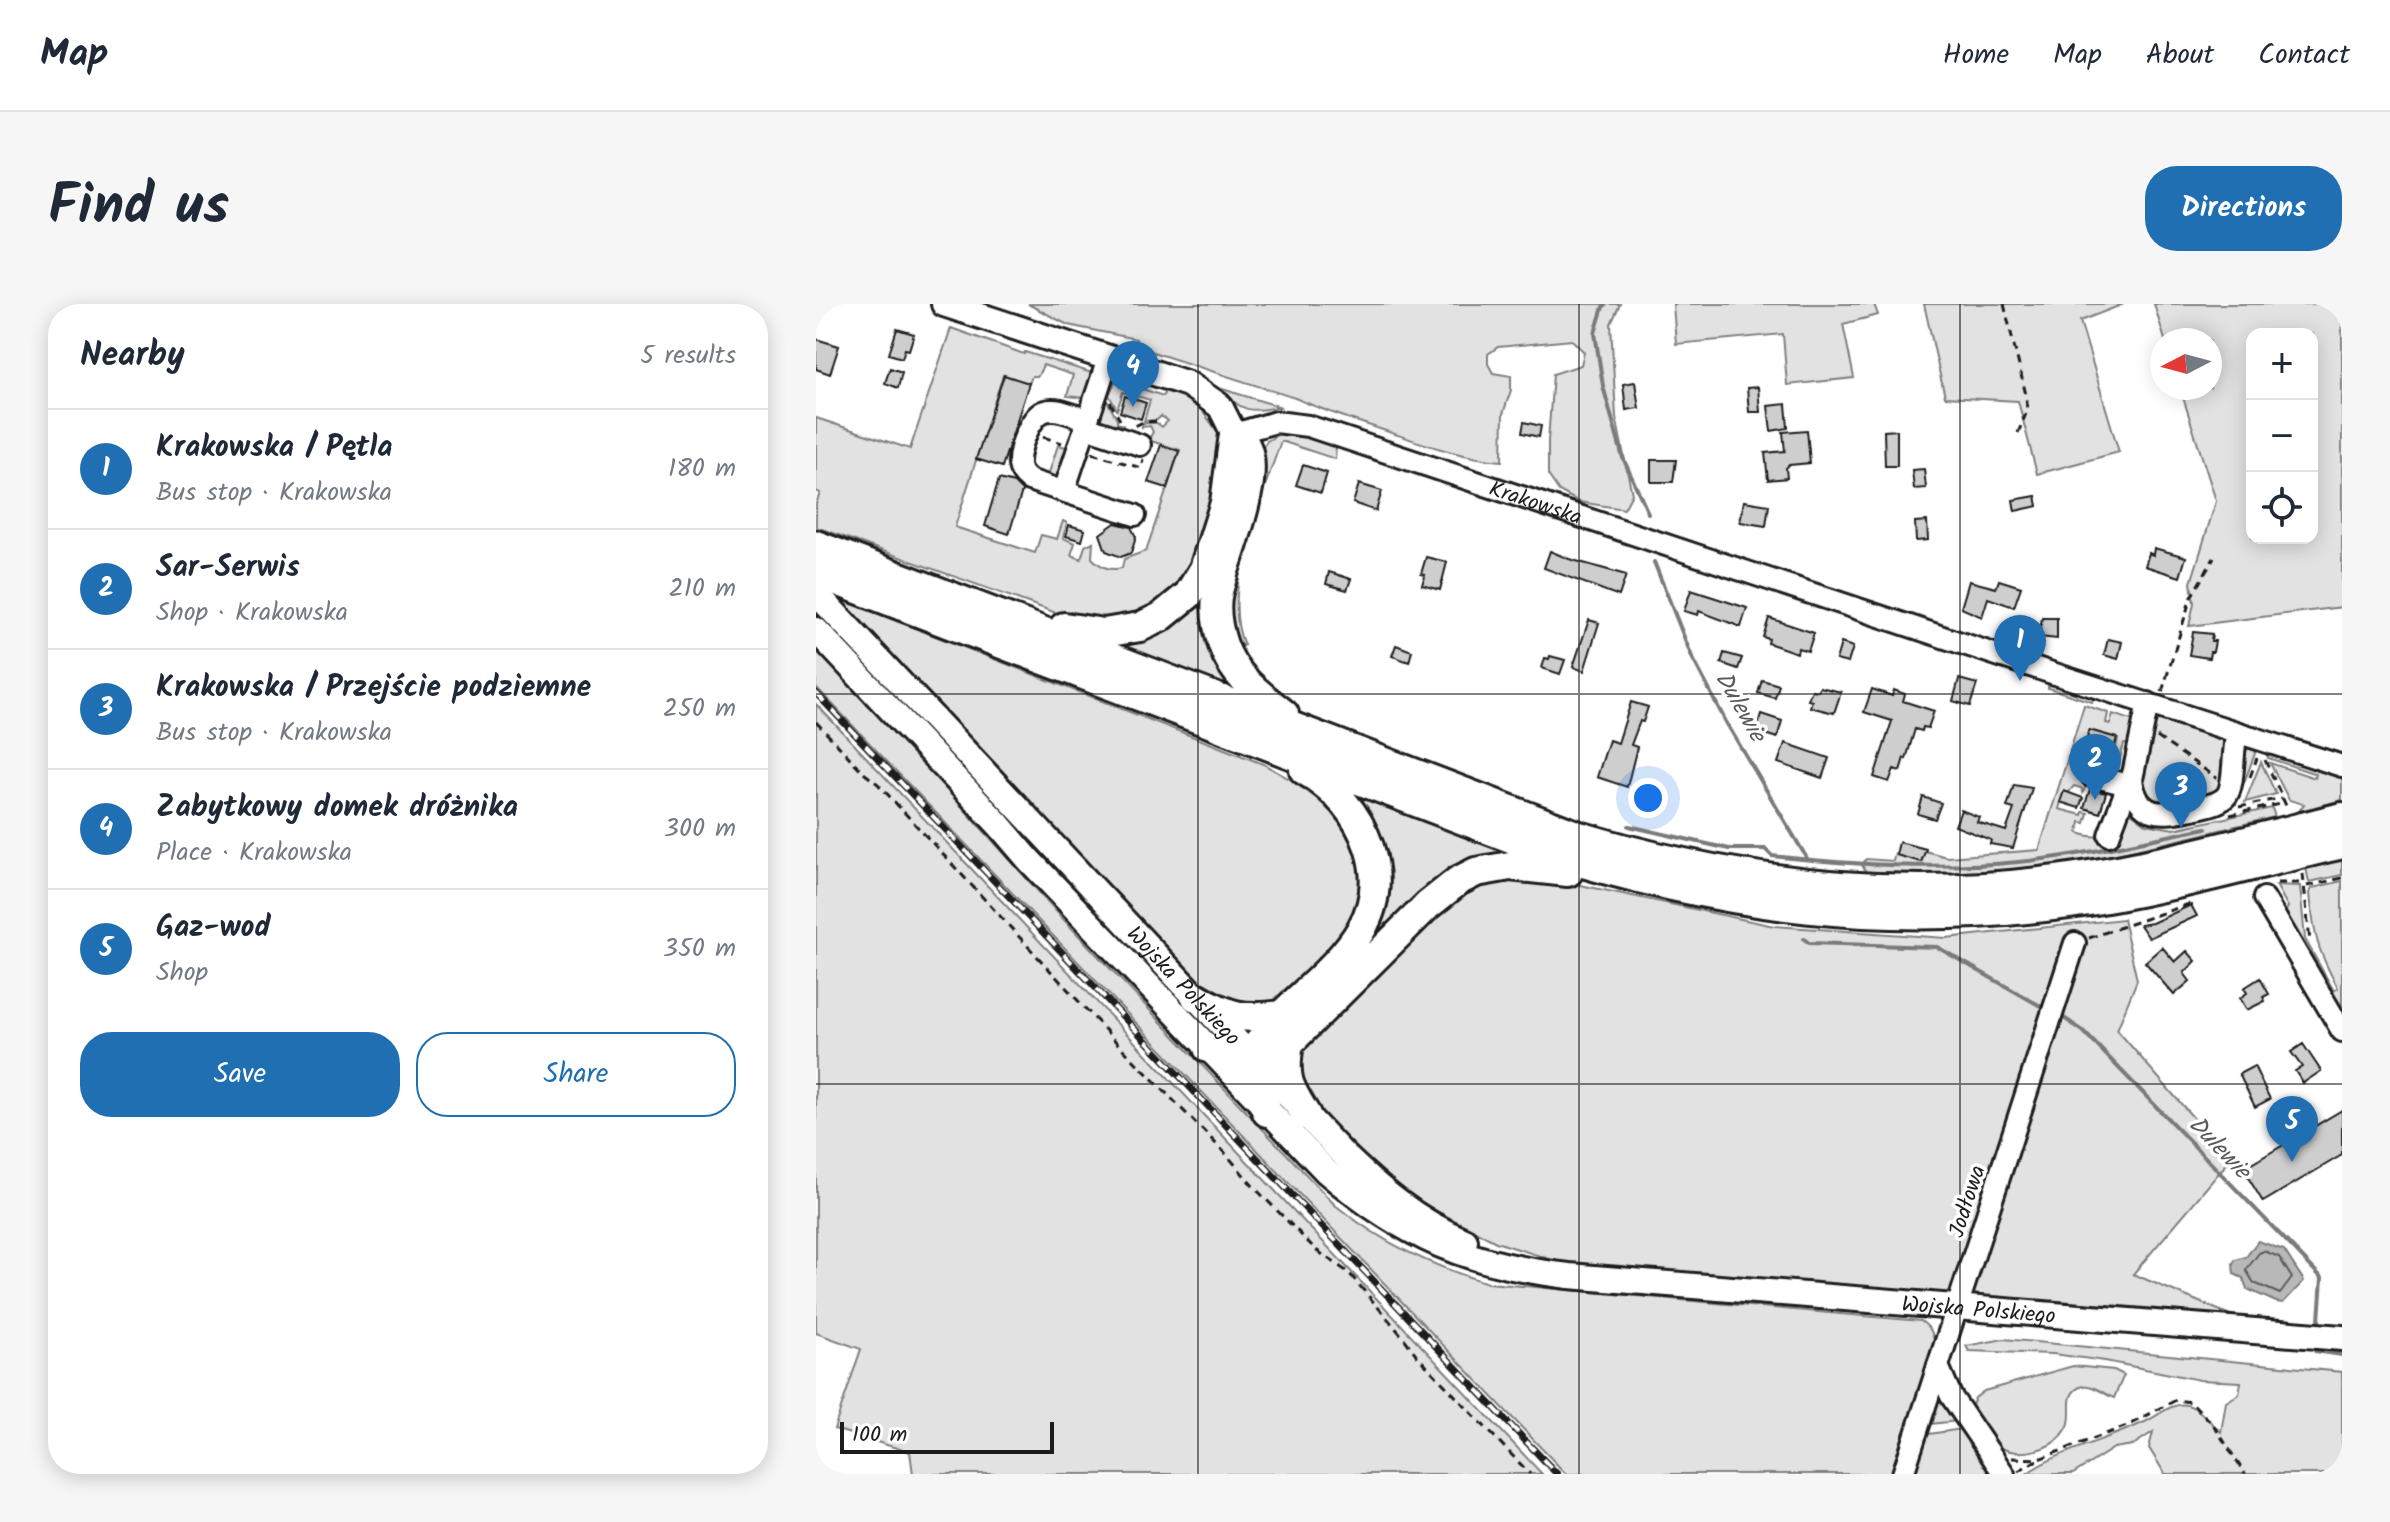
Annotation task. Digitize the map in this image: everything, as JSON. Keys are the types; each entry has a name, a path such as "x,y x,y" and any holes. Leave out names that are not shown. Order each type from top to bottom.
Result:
{"highway":[{"path":"1012,619 1094,632 1115,632 1152,622 1180,603 1199,579 1221,516 1229,486 1234,434 1242,438 1247,446 1249,480 1218,592 1216,611 1220,636 1229,659 1243,680 1305,732"},
{"path":"820,556 1012,619 1579,836 1711,870 1807,884 1934,889 2043,881 2158,861 2342,817"},
{"path":"820,556 869,593 1550,853 1648,882 1728,899 1804,910 1907,915 1979,913 2120,895 2342,844"},
{"path":"1255,740 1321,780 1344,801 1365,836 1375,877 1372,903 1359,935 1344,955 1282,1015 1258,1044 1254,1084 1267,1112"},
{"path":"1208,1048 1254,1061 1289,1043 1437,896 1467,876 1494,868 1520,866 1648,882"},
{"path":"1196,997 1236,1017 1282,1015"},
{"path":"1289,1043 1285,1069 1293,1095 1306,1115"}],"main road":[{"path":"951,305 1188,384 1220,406 1234,434"},
{"name":"Wojska Polskiego","path":"816,593 1254,1061 1374,1184 1416,1215 1461,1239 1521,1259 1615,1279"},
{"name":"Wojska Polskiego","path":"816,630 1267,1112 1326,1171 1357,1198 1431,1242 1490,1264 1522,1271 2342,1338"}],"street":[{"path":"1064,491 1108,359"},
{"path":"1135,515 1016,477 1031,420 1036,414 1053,409 1086,424 1138,435"},
{"name":"Krakowska","path":"1234,434 1276,422 1308,426 2150,711 2237,733 2342,766"},
{"path":"2109,835 2118,796 2150,711"},
{"path":"2118,796 2134,791 2140,802 2159,814 2213,804 2236,794 2237,733"},
{"path":"2092,776 2118,796"},
{"path":"2267,891 2342,1031"},
{"name":"Jodłowa","path":"1903,1474 2075,943"},
{"path":"1938,1366 1951,1396 1998,1466"}],"path":[{"path":"2004,304 2026,395 2027,411 2018,433"},
{"path":"1138,435 1143,422 1162,421"},
{"path":"2214,558 2191,597 2150,711 2159,739 2236,794 2240,807"},
{"path":"816,722 878,784 1253,1186 1316,1250 1349,1273 1418,1357 1530,1474"},
{"path":"2236,794 2262,742"},
{"path":"2230,815 2286,806 2266,763"},
{"path":"2252,804 2282,798"},
{"path":"2302,870 2310,941 2316,953"},
{"path":"2267,891 2342,878"},
{"path":"2075,943 2203,901"},
{"path":"2013,1474 2039,1459 2127,1426 2176,1400 2191,1402 2213,1424 2245,1474"},
{"path":"1998,1466 2039,1459"}],"shaded area":[{"path":"1028,304 1620,304 1611,324 1616,417 1632,494 1624,509 1579,502 1559,491 1548,475 1553,374 1581,365 1584,352 1572,340 1498,347 1488,354 1488,364 1493,373 1511,376 1511,390 1503,414 1502,461 1457,453 1412,440 1134,346 1136,339 1068,325"},
{"path":"1673,304 1874,304 1878,315 1843,324 1854,378 1787,385 1783,334 1676,344"},
{"path":"1924,304 2124,304 2080,321 2119,452 2037,474 2018,401 1945,397"},
{"path":"2154,304 2342,304 2342,607 2189,626 2194,603 2191,583 2216,501 2184,400 2222,400 2222,328 2161,328"},
{"path":"951,328 1024,354 1095,374 1085,398 1067,396 1073,375 1043,365 1038,376 1032,376 1029,384 1003,375 955,527 1035,553 1041,535 1057,539 1063,521 1067,523 1063,538 1075,543 1071,555 1081,559 1085,546 1093,542 1092,558 1095,561 1109,569 1122,568 1124,559 1146,551 1180,450 1151,441 1146,436 1150,437 1153,432 1150,426 1142,427 1143,423 1157,423 1162,427 1168,421 1161,416 1157,420 1144,421 1150,400 1123,392 1117,410 1109,395 1116,380 1163,396 1165,391 1114,373 1181,395 1200,408 1217,431 1223,446 1222,492 1181,588 1156,609 1127,618 1101,621 1073,619 816,527 816,504 820,493 816,491 816,418 910,449"},
{"path":"1219,388 1281,407 1247,409"},
{"path":"1102,397 1106,399 1117,423 1123,425 1121,432 1097,420"},
{"path":"1281,433 1336,447 1335,459 1281,441 1246,543 1237,598 1238,623 1244,645 1234,648 1225,614 1262,448"},
{"path":"1058,445 1070,448 1056,481 1048,476"},
{"path":"1213,583 1250,697 1108,641"},
{"path":"830,595 1263,764 1325,799 1347,825 1363,859 1366,897 1341,942 1271,1006 1220,1000 1194,980 1062,836"},
{"path":"816,606 1167,984 1142,962 816,617"},
{"path":"816,645 1065,921 1335,1205 1371,1231 1427,1261 1488,1283 1921,1321 1932,1333 1934,1349 1894,1474 1566,1474 816,687"},
{"path":"2048,685 2095,694 2092,702 2048,688"},
{"path":"816,704 1542,1474 913,1474 910,1452 834,1429 861,1349 816,1333"},
{"path":"2084,705 2108,713 2106,723 2110,724 2113,714 2134,721 2131,745 2124,744 2117,768 2111,766 2118,739 2089,730 2084,757 2103,762 2105,769 2120,772 2092,768 2083,793 2081,788 2074,786 2068,793 2064,792 2059,809 2082,815 2083,812 2088,813 2085,823 2080,822 2078,833 2101,836 2127,810 2146,824 2174,829 2272,808 2275,817 2051,866 1975,874 1866,872 1862,865 1866,859 1893,861 1895,853 1922,861 1925,851 1947,857 2039,850 2068,757 2075,758 2076,752 2070,750"},
{"path":"2153,716 2220,736 2225,747 2225,758 2222,782 2216,790 2182,803 2168,803 2148,794 2143,777"},
{"path":"2251,747 2257,748 2236,804 2225,806 2243,752"},
{"path":"2265,750 2342,774 2342,800 2299,811 2304,804 2289,800 2270,763 2315,778 2316,774 2268,758"},
{"path":"2261,762 2276,794 2245,802"},
{"path":"1349,789 1517,856 1497,857 1265,1043 1374,930"},
{"path":"2342,861 2342,875 2309,882 2306,868"},
{"path":"1491,877 1552,879 1774,926 1946,938 2123,919 2137,980 2117,1030 2230,1160 2133,1274 2266,1330 1556,1261 1496,1242 1421,1203 1377,1171 1307,1098 1294,1054 1429,915"},
{"path":"2342,881 2342,1013 2284,914 2288,907 2276,885 2300,886 2305,939 2334,991 2338,988 2318,942 2310,893 2312,888"},
{"path":"2004,1339 2342,1372 2342,1474 2165,1474 2149,1448 2153,1432 2133,1445 2114,1448 2073,1474 2026,1474 2053,1459 2132,1428 2177,1405 2196,1409 2221,1432 2226,1402 2239,1394 2241,1382 2200,1380 2053,1354 1969,1351 1966,1346"},
{"path":"2073,1366 2114,1370 2124,1375 2114,1398 2088,1386 2075,1390 2070,1399 2068,1426 2047,1446 2027,1452 2006,1450 1985,1435 1969,1412 1975,1398 1984,1391"},
{"path":"1936,1390 1959,1421 1929,1424"},
{"path":"1968,1428 1998,1474 1911,1474 1923,1435"}],"water":[{"path":"2258,1241 2284,1250 2304,1281 2283,1303 2247,1289 2243,1278 2234,1274 2235,1260 2246,1257"}],"building":[{"path":"897,329 914,334 909,350 905,349 902,358 889,354"},
{"path":"816,339 839,346 830,374 816,369"},
{"path":"890,368 902,372 898,388 885,383"},
{"path":"1004,375 1029,383 1002,467 976,459"},
{"path":"1635,382 1639,408 1626,410 1623,384"},
{"path":"1758,387 1760,412 1749,412 1747,388"},
{"path":"1125,396 1146,403 1141,419 1120,412"},
{"path":"1786,404 1788,428 1771,431 1768,406"},
{"path":"1524,422 1541,426 1539,437 1522,433"},
{"path":"1807,430 1810,463 1789,465 1786,468 1787,478 1768,480 1765,453 1785,451 1783,432"},
{"path":"1897,430 1897,466 1885,466 1884,431"},
{"path":"1161,445 1179,451 1167,488 1148,482"},
{"path":"1651,460 1676,460 1673,482 1651,482"},
{"path":"1303,465 1327,473 1321,493 1296,485"},
{"path":"1924,469 1926,488 1914,489 1912,470"},
{"path":"999,479 1014,483 1022,491 1009,534 985,526"},
{"path":"1359,484 1382,491 1376,511 1353,503"},
{"path":"2036,496 2038,506 2015,511 2013,500"},
{"path":"1744,501 1769,505 1766,526 1740,522"},
{"path":"1927,521 1928,540 1916,541 1915,522"},
{"path":"1115,523 1131,527 1136,537 1131,553 1121,557 1106,551 1100,534"},
{"path":"1069,525 1085,530 1082,541 1066,536"},
{"path":"2154,548 2186,557 2180,577 2145,566"},
{"path":"1550,551 1626,575 1619,596 1544,568"},
{"path":"1426,557 1447,562 1440,590 1422,585 1425,575 1421,574"},
{"path":"1329,572 1351,579 1347,590 1326,584"},
{"path":"1999,580 2021,587 2014,607 1988,598 1982,617 1961,608 1969,581 1996,588"},
{"path":"1691,590 1747,608 1741,627 1699,611 1698,615 1684,611"},
{"path":"1769,618 1814,633 1808,651 1798,648 1797,653 1768,643 1769,639 1763,637"},
{"path":"2042,618 2057,618 2057,639 2039,637"},
{"path":"1589,620 1599,623 1584,671 1573,667"},
{"path":"2193,632 2212,634 2211,641 2215,641 2209,658 2189,655"},
{"path":"2108,639 2122,642 2118,659 2104,655"},
{"path":"1841,643 1853,647 1848,663 1836,660"},
{"path":"1396,645 1412,651 1409,662 1392,656"},
{"path":"1724,653 1742,658 1738,669 1721,663"},
{"path":"1550,656 1565,660 1560,674 1542,668 1545,658 1549,659"},
{"path":"1959,679 1977,684 1970,706 1953,701"},
{"path":"1762,680 1779,685 1775,698 1758,693"},
{"path":"1820,687 1841,692 1834,713 1810,707 1812,701 1808,700 1812,690 1818,691"},
{"path":"1872,689 1892,696 1894,690 1905,694 1903,701 1934,711 1928,728 1923,727 1922,731 1915,729 1906,759 1900,771 1894,769 1889,782 1874,777 1892,721 1864,712"},
{"path":"1631,702 1648,707 1631,745 1637,747 1627,787 1597,777 1609,740 1618,743"},
{"path":"1761,714 1782,721 1777,738 1756,731"},
{"path":"2089,730 2117,738 2113,751 2107,749 2104,760 2084,754"},
{"path":"1785,743 1829,758 1822,778 1778,763"},
{"path":"2014,785 2032,788 2013,848 1990,844 1991,840 1955,826 1961,810 1979,817 1977,822 2006,831 2014,809 2007,807"},
{"path":"2090,789 2106,793 2100,813 2084,808"},
{"path":"2064,791 2083,798 2079,808 2060,802"},
{"path":"1923,797 1941,803 1935,819 1918,814"},
{"path":"1899,842 1926,849 1921,862 1896,855"},
{"path":"2191,905 2197,916 2149,938 2140,925 2152,923"},
{"path":"2162,947 2175,962 2187,951 2196,961 2184,973 2190,981 2174,995 2145,962"},
{"path":"2260,978 2269,994 2263,997 2265,1001 2247,1010 2240,998 2247,993 2244,988"},
{"path":"2303,1044 2321,1071 2303,1083 2295,1071 2302,1067 2291,1052"},
{"path":"2254,1066 2270,1099 2255,1107 2239,1074"},
{"path":"2299,1098 2305,1107 2277,1124 2272,1114"},
{"path":"2342,1110 2342,1155 2263,1202 2243,1169"}],"waterway":[{"name":"Dulewie","path":"1606,304 1595,333 1603,386 1623,458 1648,513"},
{"name":"Dulewie","path":"1654,562 1692,657 1727,724 1808,860"},
{"path":"1629,826 1729,849 1765,849 1772,856 1925,866 2042,859 2206,828"},
{"name":"Dulewie","path":"1804,939 1809,943 1937,947 2044,1008"},
{"name":"Dulewie","path":"2061,1016 2083,1031 2322,1278 2319,1320"},
{"name":"Dulewie","path":"2315,1351 2342,1355"}],"railway":[{"path":"816,693 1557,1474"}],"place":[{"name":"Zabytkowy domek dróżnika","path":"1133,407"},
{"name":"Krakowska / Pętla","path":"2020,681"},
{"name":"Sar-Serwis","path":"2095,800"},
{"name":"Krakowska / Przejście podziemne","path":"2181,828"},
{"name":"Gaz-wod","path":"2292,1162"}]}
